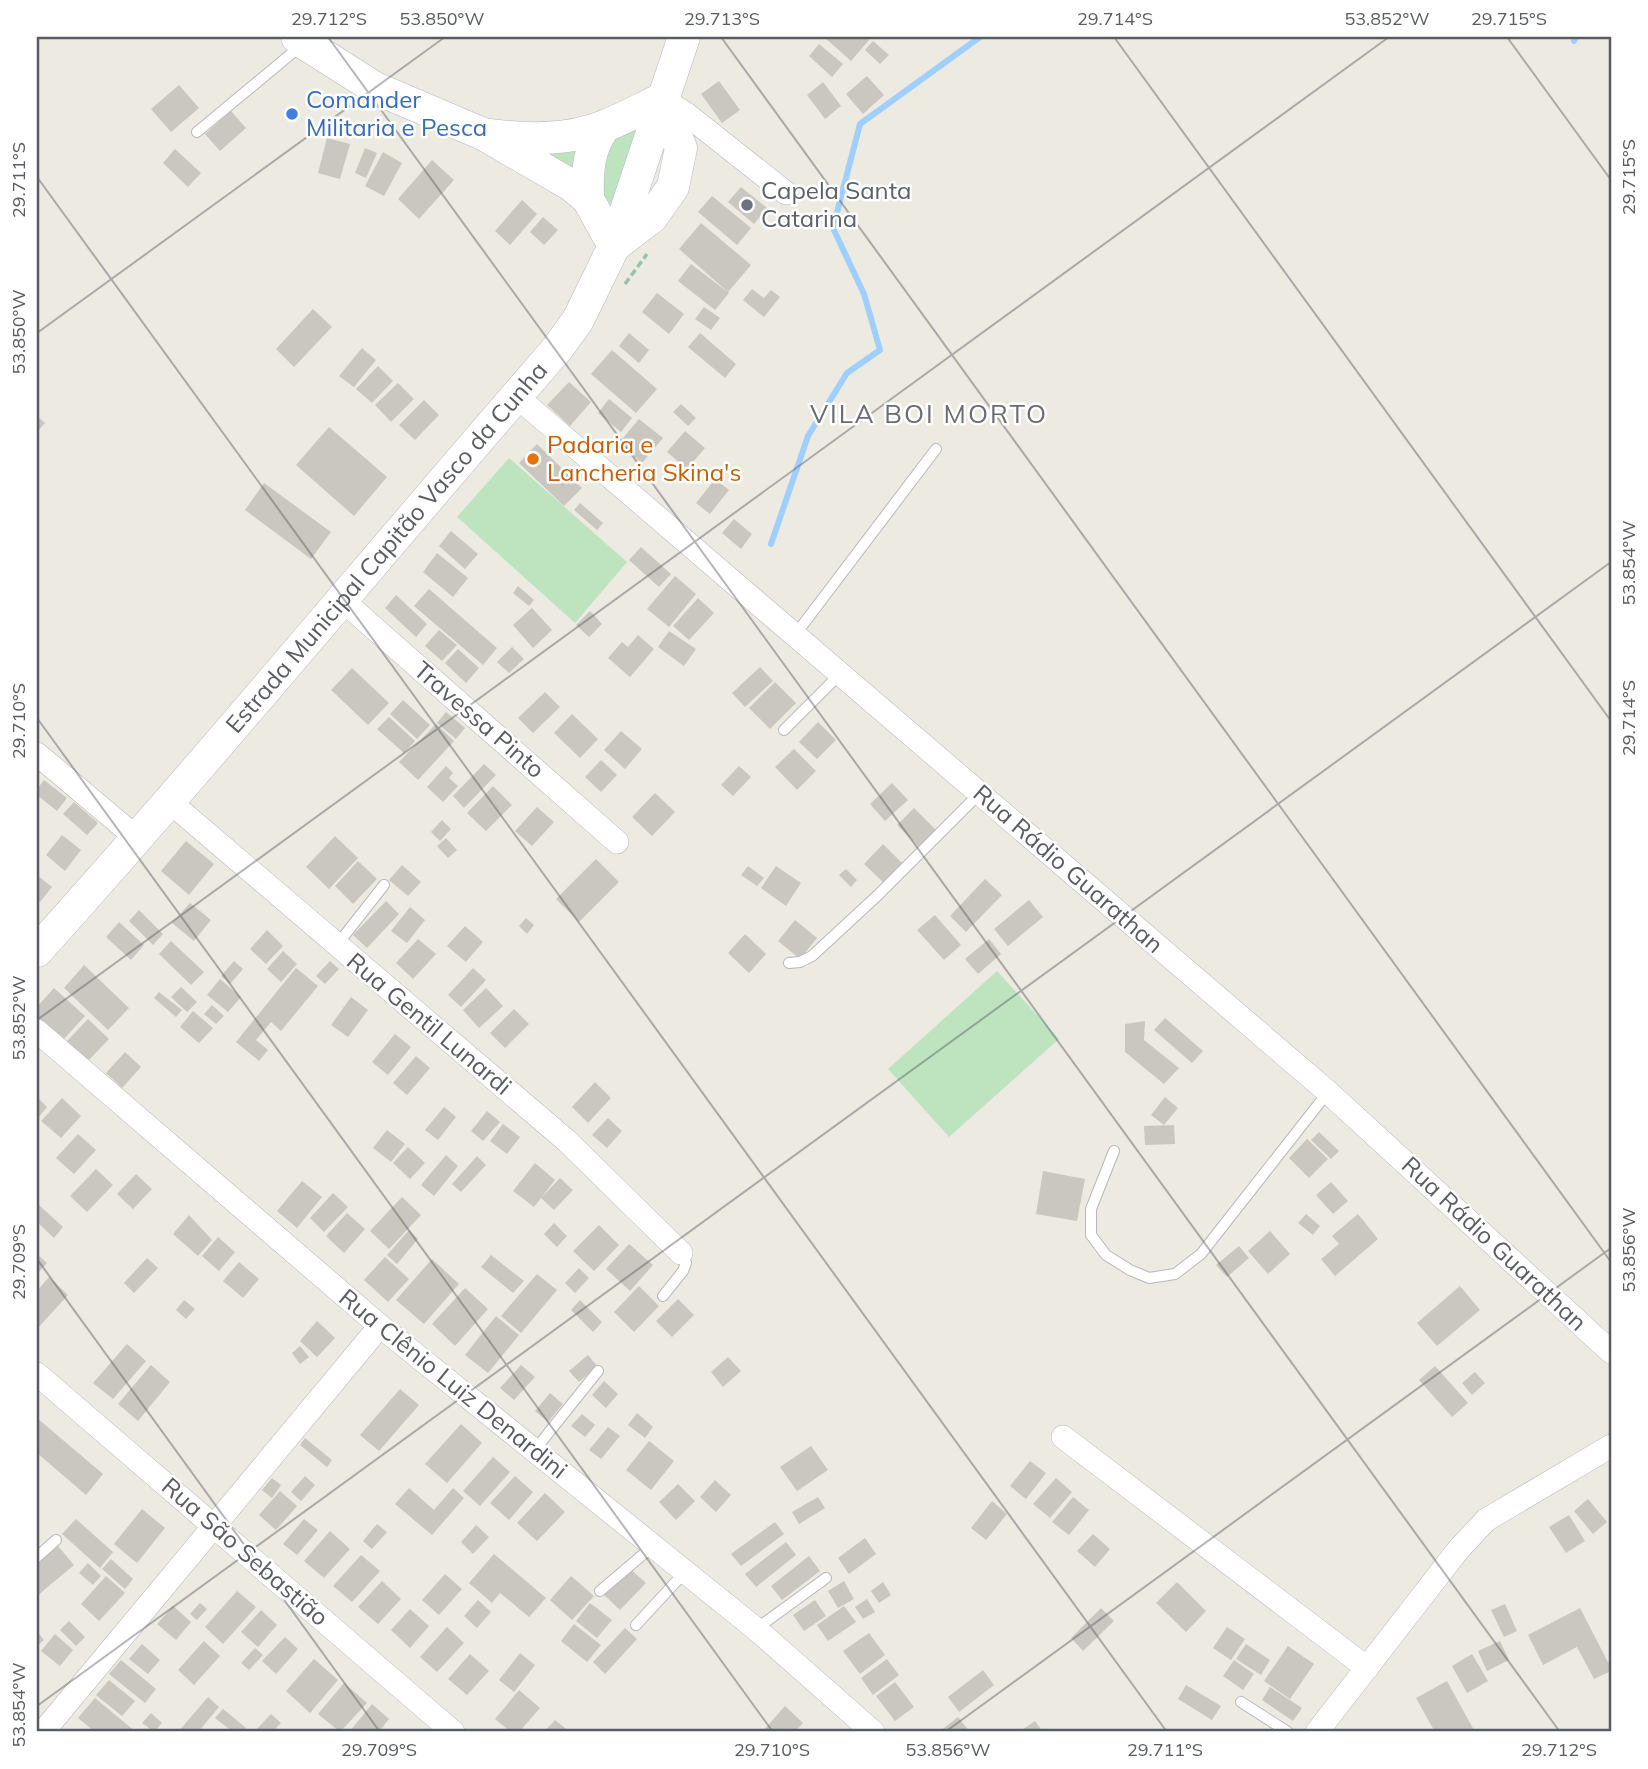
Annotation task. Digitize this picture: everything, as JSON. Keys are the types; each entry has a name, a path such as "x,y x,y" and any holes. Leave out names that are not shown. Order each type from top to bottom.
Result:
{"street":[{"path":"301,40 375,88 483,134 571,185 588,199 614,246 652,217 673,187 681,148 662,99 684,37"},
{"path":"483,134 520,139 563,135 604,127 662,99"},
{"path":"662,99 685,113 786,193"},
{"path":"588,199 587,172 590,152 604,127"},
{"name":"Estrada Municipal Capitão Vasco da Cunha","path":"39,942 138,839 557,349 578,320 614,246"},
{"name":"Rua Rádio Guarathan","path":"516,396 1328,1092 1611,1352"},
{"name":"Travessa Pinto","path":"341,599 617,842"},
{"path":"37,754 138,839"},
{"name":"Rua Gentil Lunardi","path":"170,802 567,1141 681,1253"},
{"name":"Rua Clênio Luiz Denardini","path":"37,1031 380,1326 756,1629 873,1732"},
{"path":"46,1726 380,1326"},
{"name":"Rua São Sebastião","path":"37,1374 453,1732"},
{"path":"1063,1437 1367,1668"},
{"path":"1317,1732 1458,1550 1486,1520 1611,1446"}],"lane":[{"path":"197,132 301,40"},
{"path":"795,635 936,449"},
{"path":"784,730 840,674"},
{"path":"789,963 800,962 812,956 878,895 980,793"},
{"path":"337,945 384,885"},
{"path":"1114,1151 1091,1209 1091,1235 1106,1255 1130,1270 1149,1278 1175,1274 1200,1254 1328,1092"},
{"path":"663,1296 683,1271 686,1263 681,1253"},
{"path":"534,1451 598,1371"},
{"path":"37,1557 56,1540"},
{"path":"600,1591 653,1546"},
{"path":"636,1625 685,1572"},
{"path":"756,1629 826,1578"},
{"path":"1241,1702 1287,1732"}],"green space":[{"path":"639,124 610,211 602,205 598,169 612,139"},
{"path":"589,141 580,180 519,147"},
{"path":"509,458 627,562 575,623 457,517"},
{"path":"997,971 1059,1039 949,1137 888,1069"}],"building":[{"path":"824,37 866,37 869,40 851,61"},
{"path":"873,41 889,55 880,64 865,50"},
{"path":"819,44 843,64 832,77 809,56"},
{"path":"867,76 884,95 863,114 846,94"},
{"path":"719,81 740,110 722,123 701,94"},
{"path":"823,82 841,106 825,119 807,95"},
{"path":"179,85 199,108 171,132 151,109"},
{"path":"231,111 246,128 220,151 205,134"},
{"path":"327,138 350,144 340,179 318,173"},
{"path":"365,148 377,153 366,178 355,173"},
{"path":"175,149 201,173 188,187 163,163"},
{"path":"383,152 402,163 384,196 365,186"},
{"path":"432,160 454,180 419,219 398,199"},
{"name":"Capela Santa Catarina","path":"741,187 767,208 754,224 728,202"},
{"path":"712,196 751,228 737,245 698,212"},
{"path":"522,200 537,214 510,245 495,231"},
{"path":"543,217 558,230 544,245 530,232"},
{"path":"701,223 751,265 728,292 679,249"},
{"path":"691,264 729,293 715,310 678,281"},
{"path":"752,289 764,298 771,290 780,297 764,317 743,300"},
{"path":"657,293 684,314 669,334 642,312"},
{"path":"704,307 720,318 711,330 695,319"},
{"path":"313,309 332,327 294,367 276,349"},
{"path":"629,333 649,350 639,363 619,346"},
{"path":"700,333 736,364 725,378 688,347"},
{"path":"362,348 376,360 354,387 339,376"},
{"path":"612,350 657,389 636,413 591,374"},
{"path":"378,366 393,381 372,403 356,389"},
{"path":"569,382 591,402 570,426 547,405"},
{"path":"398,383 414,399 391,422 375,405"},
{"path":"609,399 632,418 621,432 598,413"},
{"path":"424,400 439,415 415,440 399,425"},
{"path":"681,404 696,418 688,426 673,412"},
{"path":"37,416 45,423 37,432"},
{"path":"639,419 663,438 642,463 618,444"},
{"path":"329,427 387,477 354,516 296,465"},
{"path":"685,431 705,448 687,469 667,452"},
{"path":"537,444 582,488 564,506 519,463"},
{"path":"715,479 729,490 710,514 696,503"},
{"path":"264,483 331,532 311,559 245,510"},
{"path":"580,503 603,523 597,530 574,510"},
{"path":"734,519 752,534 741,549 722,533"},
{"path":"451,531 478,554 465,569 439,546"},
{"path":"641,547 671,574 659,587 629,560"},
{"path":"437,553 468,578 453,597 423,572"},
{"path":"675,576 696,594 669,627 647,609"},
{"path":"518,586 534,600 529,606 513,593"},
{"path":"429,589 497,648 483,665 414,606"},
{"path":"396,595 427,624 416,637 385,608"},
{"path":"698,598 714,613 689,640 673,626"},
{"path":"532,608 552,630 533,648 513,625"},
{"path":"590,611 602,624 589,637 576,625"},
{"path":"439,630 457,645 442,661 425,646"},
{"path":"669,631 696,649 684,666 658,647"},
{"path":"638,635 654,649 630,677 608,658 622,642 628,647"},
{"path":"512,647 524,659 509,673 497,662"},
{"path":"458,649 479,668 466,683 445,663"},
{"path":"760,667 773,681 745,707 732,693"},
{"path":"352,668 389,703 368,725 331,690"},
{"path":"775,682 796,703 770,729 749,708"},
{"path":"545,692 560,707 533,733 518,718"},
{"path":"403,700 430,725 417,739 390,714"},
{"path":"446,712 465,728 456,739 437,723"},
{"path":"572,714 598,739 580,758 554,733"},
{"path":"389,717 415,741 404,753 377,729"},
{"path":"818,722 836,740 817,759 799,742"},
{"path":"436,724 454,741 418,780 399,762"},
{"path":"621,731 642,749 625,769 604,750"},
{"path":"794,749 816,771 797,790 775,767"},
{"path":"601,760 617,775 601,792 585,777"},
{"path":"484,764 496,775 464,808 453,796"},
{"path":"446,766 453,773 449,778 458,786 443,802 427,787"},
{"path":"739,766 751,777 733,796 721,785"},
{"path":"44,780 67,798 57,811 37,795 37,789"},
{"path":"892,783 908,800 885,821 870,804"},
{"path":"493,786 512,805 486,831 467,813"},
{"path":"655,793 675,812 652,836 632,817"},
{"path":"74,802 98,823 87,835 63,814"},
{"path":"537,807 554,822 532,846 515,831"},
{"path":"914,808 937,831 920,848 897,825"},
{"path":"442,820 451,829 440,841 431,832"},
{"path":"62,835 81,850 65,871 46,855"},
{"path":"335,836 358,858 329,889 306,867"},
{"path":"446,838 457,850 448,858 437,846"},
{"path":"186,841 214,864 189,895 161,871"},
{"path":"883,844 902,863 883,882 864,864"},
{"path":"596,859 619,882 579,922 556,899"},
{"path":"358,861 377,879 353,904 335,886"},
{"path":"402,865 421,882 408,896 389,880"},
{"path":"748,866 764,878 757,886 741,875"},
{"path":"776,866 801,883 786,906 761,888"},
{"path":"846,869 857,880 851,887 839,875"},
{"path":"37,875 52,887 40,902 37,900"},
{"path":"985,879 1002,895 966,932 950,916"},
{"path":"1029,900 1043,917 1008,946 994,929"},
{"path":"386,901 399,914 367,948 353,935"},
{"path":"190,903 211,920 194,941 172,923"},
{"path":"410,907 425,920 407,943 391,931"},
{"path":"139,910 163,934 153,945 129,921"},
{"path":"935,915 961,945 944,960 917,930"},
{"path":"526,918 534,925 527,934 519,926"},
{"path":"795,920 817,938 800,959 778,941"},
{"path":"119,922 144,945 131,960 106,937"},
{"path":"465,926 483,942 466,962 447,946"},
{"path":"267,930 283,946 266,964 250,949"},
{"path":"745,934 766,954 749,973 728,953"},
{"path":"418,939 436,954 413,979 396,963"},
{"path":"989,939 1001,954 978,974 965,959"},
{"path":"171,941 204,972 191,985 159,954"},
{"path":"283,951 297,964 281,982 267,969"},
{"path":"234,961 243,969 230,984 221,976"},
{"path":"330,961 339,969 325,984 316,976"},
{"path":"84,965 129,1008 108,1030 64,988"},
{"path":"296,968 318,986 281,1031 271,1022 256,1040 268,1050 259,1061 236,1042"},
{"path":"473,968 486,980 461,1007 448,995"},
{"path":"220,979 241,997 228,1012 207,995"},
{"path":"181,987 197,1002 187,1012 171,997"},
{"path":"54,988 85,1016 63,1040 37,1016 37,1007"},
{"path":"486,988 503,1006 479,1028 463,1010"},
{"path":"159,992 182,1010 176,1017 154,998"},
{"path":"351,997 368,1010 348,1037 331,1025"},
{"path":"212,1005 224,1016 216,1024 204,1014"},
{"path":"514,1009 529,1024 505,1048 490,1033"},
{"path":"193,1011 213,1028 199,1043 180,1027"},
{"path":"1165,1018 1203,1051 1192,1063 1154,1030"},
{"path":"88,1019 109,1039 87,1062 67,1041"},
{"path":"1145,1021 1144,1040 1179,1068 1164,1084 1125,1052 1125,1024"},
{"path":"395,1034 411,1047 388,1075 372,1062"},
{"path":"125,1052 141,1067 122,1088 106,1073"},
{"path":"416,1056 430,1068 407,1095 393,1083"},
{"path":"595,1082 611,1098 588,1123 572,1107"},
{"path":"37,1097 47,1107 39,1117 37,1115"},
{"path":"1165,1097 1178,1108 1164,1125 1151,1115"},
{"path":"62,1098 81,1116 61,1138 41,1121"},
{"path":"444,1107 456,1117 438,1140 425,1130"},
{"path":"487,1111 500,1122 483,1141 471,1131"},
{"path":"608,1118 622,1131 607,1148 592,1135"},
{"path":"503,1124 520,1137 507,1154 490,1141"},
{"path":"1174,1125 1175,1144 1145,1145 1144,1126"},
{"path":"387,1130 405,1144 391,1162 373,1148"},
{"path":"1319,1132 1339,1151 1331,1159 1311,1140"},
{"path":"78,1134 96,1150 74,1174 56,1158"},
{"path":"1307,1139 1328,1159 1309,1178 1289,1158"},
{"path":"408,1147 425,1163 410,1179 393,1163"},
{"path":"446,1155 458,1166 434,1196 421,1185"},
{"path":"477,1156 486,1165 461,1192 452,1184"},
{"path":"535,1163 555,1180 534,1207 513,1191"},
{"path":"96,1169 113,1185 87,1212 70,1196"},
{"path":"1043,1171 1085,1179 1077,1221 1036,1214"},
{"path":"136,1174 152,1189 133,1209 117,1194"},
{"path":"560,1178 573,1190 554,1210 541,1198"},
{"path":"302,1181 322,1197 297,1228 277,1211"},
{"path":"1331,1182 1348,1201 1333,1214 1316,1195"},
{"path":"333,1193 348,1207 324,1232 310,1218"},
{"path":"402,1197 421,1215 389,1249 370,1231"},
{"path":"39,1205 63,1227 54,1238 37,1222"},
{"path":"347,1213 365,1229 344,1253 326,1236"},
{"path":"1306,1214 1320,1226 1313,1235 1298,1223"},
{"path":"1358,1214 1378,1239 1335,1276 1321,1259 1339,1244 1332,1236"},
{"path":"189,1215 212,1240 198,1256 173,1234"},
{"path":"554,1223 567,1236 557,1247 544,1234"},
{"path":"599,1225 619,1245 594,1271 573,1251"},
{"path":"409,1230 418,1239 397,1264 387,1255"},
{"path":"1270,1231 1290,1254 1268,1274 1248,1251"},
{"path":"218,1237 235,1252 219,1271 202,1256"},
{"path":"629,1244 653,1265 630,1291 606,1269"},
{"path":"1239,1246 1249,1258 1227,1277 1216,1265"},
{"path":"37,1254 47,1263 37,1274"},
{"path":"491,1255 524,1281 513,1293 481,1267"},
{"path":"385,1257 409,1279 388,1302 364,1280"},
{"path":"147,1258 158,1268 134,1293 124,1283"},
{"path":"432,1259 459,1284 424,1324 396,1300"},
{"path":"239,1262 259,1279 243,1298 223,1281"},
{"path":"579,1268 589,1278 575,1293 565,1283"},
{"path":"537,1274 557,1290 521,1333 501,1316"},
{"path":"49,1277 68,1295 37,1329 37,1291"},
{"path":"639,1286 659,1306 634,1332 614,1312"},
{"path":"1460,1286 1480,1310 1437,1346 1417,1323"},
{"path":"465,1288 488,1309 455,1346 432,1324"},
{"path":"678,1299 694,1315 672,1337 656,1321"},
{"path":"184,1300 195,1309 186,1319 176,1310"},
{"path":"580,1300 602,1322 593,1332 571,1310"},
{"path":"496,1316 519,1335 488,1373 465,1355"},
{"path":"317,1321 335,1338 317,1357 300,1341"},
{"path":"127,1344 146,1361 113,1399 93,1383"},
{"path":"300,1346 309,1357 300,1364 292,1353"},
{"path":"588,1355 597,1366 579,1382 569,1371"},
{"path":"728,1357 741,1371 723,1387 711,1372"},
{"path":"151,1365 170,1382 138,1421 118,1404"},
{"path":"521,1365 535,1377 514,1400 500,1388"},
{"path":"1435,1366 1468,1403 1452,1417 1419,1380"},
{"path":"1475,1372 1485,1383 1472,1395 1462,1383"},
{"path":"604,1381 618,1394 606,1408 592,1395"},
{"path":"400,1389 419,1405 379,1451 360,1435"},
{"path":"550,1393 563,1404 548,1422 535,1411"},
{"path":"637,1413 653,1427 645,1438 628,1425"},
{"path":"582,1414 595,1425 585,1437 571,1426"},
{"path":"37,1418 103,1474 86,1495 37,1453"},
{"path":"461,1424 482,1443 447,1483 425,1464"},
{"path":"608,1427 620,1436 601,1459 589,1450"},
{"path":"305,1438 332,1460 327,1467 300,1445"},
{"path":"649,1441 674,1461 651,1490 626,1470"},
{"path":"811,1446 828,1470 797,1491 780,1467"},
{"path":"493,1457 510,1472 480,1506 463,1491"},
{"path":"1030,1461 1046,1473 1026,1499 1010,1486"},
{"path":"305,1476 315,1485 301,1501 291,1492"},
{"path":"515,1476 533,1492 509,1520 490,1503"},
{"path":"272,1478 281,1485 272,1498 262,1490"},
{"path":"1056,1478 1072,1492 1050,1518 1033,1504"},
{"path":"715,1480 731,1495 716,1512 700,1497"},
{"path":"678,1484 695,1501 676,1520 659,1502"},
{"path":"409,1488 434,1510 453,1488 464,1498 432,1535 395,1504"},
{"path":"280,1491 297,1506 276,1530 259,1515"},
{"path":"545,1493 565,1512 537,1541 517,1523"},
{"path":"818,1497 825,1508 799,1524 792,1512"},
{"path":"1073,1497 1089,1510 1069,1535 1052,1522"},
{"path":"1588,1499 1607,1522 1593,1534 1574,1511"},
{"path":"992,1501 1007,1514 986,1540 971,1528"},
{"path":"142,1509 165,1528 137,1563 114,1544"},
{"path":"1569,1515 1585,1541 1566,1553 1549,1527"},
{"path":"76,1519 113,1552 100,1568 62,1534"},
{"path":"304,1519 318,1530 297,1555 283,1544"},
{"path":"775,1522 784,1534 741,1566 731,1554"},
{"path":"377,1524 387,1532 372,1549 363,1541"},
{"path":"476,1525 489,1537 473,1554 461,1542"},
{"path":"330,1531 350,1549 324,1578 304,1561"},
{"path":"1093,1534 1110,1549 1095,1567 1077,1551"},
{"path":"865,1538 876,1554 849,1574 838,1558"},
{"path":"786,1542 796,1555 756,1587 745,1574"},
{"path":"58,1546 74,1565 37,1596 37,1564"},
{"path":"494,1554 546,1598 529,1617 500,1593 492,1603 469,1583"},
{"path":"361,1555 380,1571 352,1602 333,1586"},
{"path":"809,1556 820,1571 782,1600 771,1586"},
{"path":"111,1559 133,1579 125,1589 102,1569"},
{"path":"88,1563 101,1576 93,1585 79,1573"},
{"path":"628,1567 646,1583 620,1610 603,1594"},
{"path":"445,1574 462,1589 439,1615 422,1600"},
{"path":"106,1576 125,1593 99,1621 81,1604"},
{"path":"571,1576 594,1596 572,1620 550,1600"},
{"path":"382,1581 401,1599 378,1624 358,1607"},
{"path":"844,1581 854,1599 838,1608 828,1591"},
{"path":"883,1582 891,1595 879,1603 871,1591"},
{"path":"1177,1582 1206,1611 1186,1632 1156,1603"},
{"path":"237,1591 256,1607 223,1644 205,1627"},
{"path":"867,1599 875,1612 863,1619 855,1607"},
{"path":"478,1600 491,1612 477,1628 464,1616"},
{"path":"815,1600 826,1616 804,1631 793,1615"},
{"path":"200,1603 207,1609 197,1620 190,1614"},
{"path":"590,1603 612,1620 597,1638 576,1621"},
{"path":"1505,1604 1517,1631 1504,1637 1491,1610"},
{"path":"173,1606 191,1622 176,1640 157,1624"},
{"path":"844,1606 856,1622 828,1641 817,1625"},
{"path":"1101,1608 1114,1621 1083,1651 1071,1638"},
{"path":"1580,1608 1611,1668 1611,1671 1594,1679 1577,1647 1543,1665 1528,1635"},
{"path":"410,1609 429,1626 410,1648 391,1630"},
{"path":"261,1610 277,1625 258,1647 241,1632"},
{"path":"69,1621 85,1637 76,1646 60,1630"},
{"path":"574,1624 601,1645 587,1662 561,1641"},
{"path":"447,1627 464,1643 437,1672 420,1657"},
{"path":"1227,1627 1245,1639 1231,1660 1213,1648"},
{"path":"625,1628 637,1639 605,1674 593,1662"},
{"path":"37,1631 44,1640 37,1646"},
{"path":"869,1633 885,1655 860,1674 843,1651"},
{"path":"55,1634 73,1650 60,1666 41,1651"},
{"path":"285,1637 298,1649 276,1674 262,1661"},
{"path":"204,1641 220,1656 194,1685 178,1670"},
{"path":"1500,1641 1509,1660 1487,1671 1478,1651"},
{"path":"142,1644 160,1660 148,1674 129,1659"},
{"path":"1246,1644 1270,1660 1261,1675 1236,1659"},
{"path":"1288,1646 1314,1664 1290,1699 1264,1681"},
{"path":"255,1648 263,1655 249,1670 241,1663"},
{"path":"520,1653 535,1665 514,1692 499,1680"},
{"path":"470,1654 489,1671 467,1695 448,1679"},
{"path":"1472,1654 1488,1681 1467,1693 1452,1666"},
{"path":"314,1659 338,1680 310,1713 286,1691"},
{"path":"887,1659 899,1675 873,1695 861,1678"},
{"path":"121,1660 156,1689 145,1703 109,1674"},
{"path":"1234,1660 1254,1674 1243,1690 1223,1676"},
{"path":"983,1670 994,1685 959,1712 948,1697"},
{"path":"109,1680 135,1701 122,1716 96,1695"},
{"path":"1447,1681 1475,1732 1435,1732 1416,1698"},
{"path":"895,1682 914,1707 895,1721 876,1696"},
{"path":"344,1683 367,1703 340,1732 318,1714"},
{"path":"1186,1685 1221,1706 1212,1720 1178,1699"},
{"path":"1270,1687 1302,1708 1293,1721 1262,1700"},
{"path":"519,1690 540,1708 519,1732 511,1732 495,1719"},
{"path":"208,1697 219,1707 198,1732 178,1732"},
{"path":"95,1698 136,1732 95,1732 78,1718"},
{"path":"372,1704 389,1719 379,1732 350,1731"},
{"path":"785,1706 803,1723 795,1732 762,1732"},
{"path":"223,1709 246,1728 242,1732 233,1732 215,1718"},
{"path":"151,1713 162,1723 154,1732 142,1723"},
{"path":"271,1714 281,1723 272,1732 254,1732"},
{"path":"958,1717 970,1732 939,1732"},
{"path":"555,1720 570,1732 544,1732"},
{"path":"1035,1721 1043,1732 1019,1732"}],"waterway":[{"path":"771,544 808,436 847,373 880,350 864,294 833,228 860,124 980,37"},
{"path":"1574,41 1576,37"}],"place":[{"name":"Comander Militaria e Pesca","path":"292,114"},
{"name":"Capela Santa Catarina","path":"747,205"},
{"name":"Padaria e Lancheria Skina's","path":"533,459"}],"district":[{"name":"VILA BOI MORTO","path":"929,414"}]}
